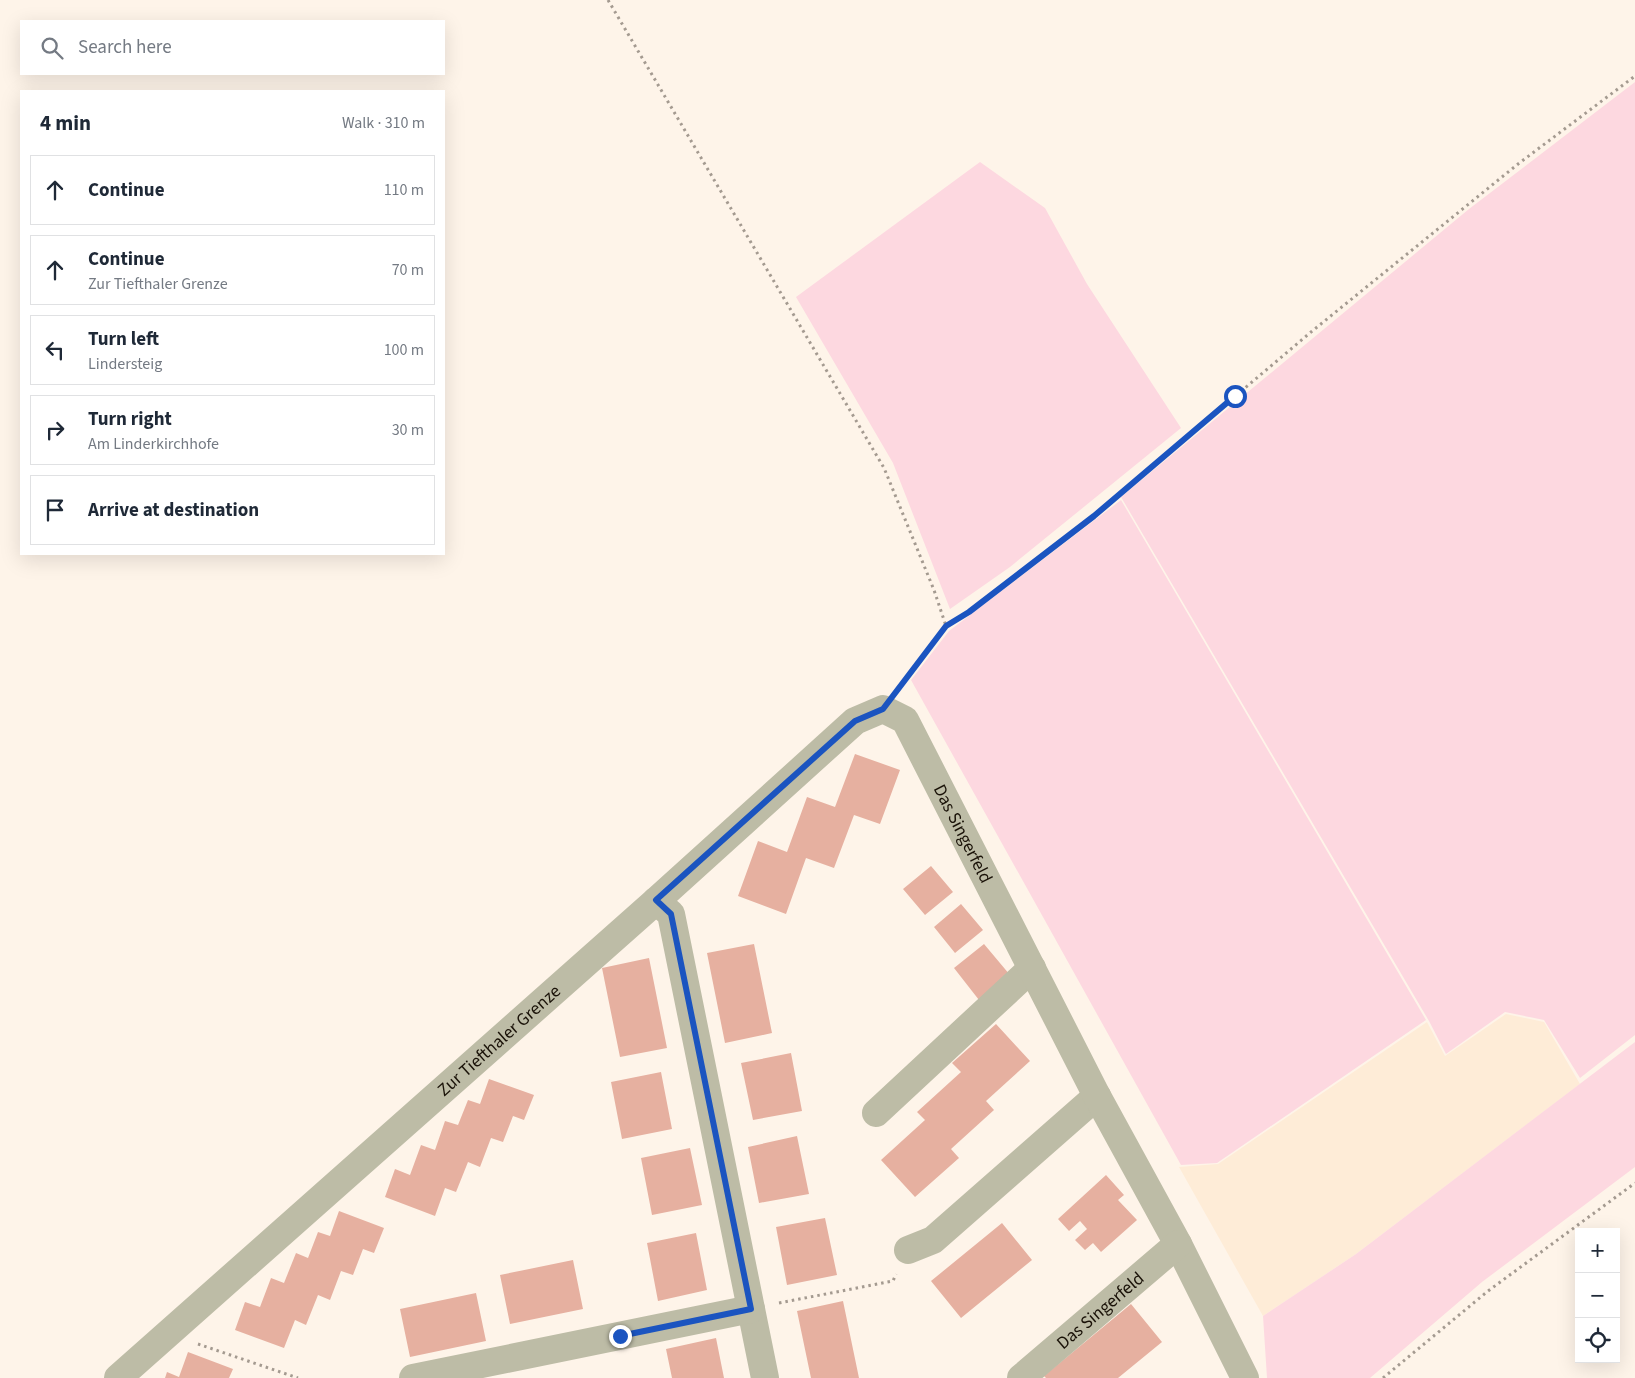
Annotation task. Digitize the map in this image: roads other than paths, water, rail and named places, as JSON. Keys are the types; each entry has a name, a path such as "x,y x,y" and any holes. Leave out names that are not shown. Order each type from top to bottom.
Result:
{"street":[{"name":"Zur Tiefthaler Grenze","path":"118,1378 855,721 883,709"},
{"name":"Das Singerfeld","path":"883,709 905,720 1097,1096 1178,1244 1245,1378"},
{"path":"656,900 671,914 765,1378"},
{"path":"876,1113 1032,968"},
{"path":"908,1250 933,1240 1097,1096"},
{"name":"Das Singerfeld","path":"1021,1378 1178,1244"},
{"path":"413,1378 751,1309"}]}
